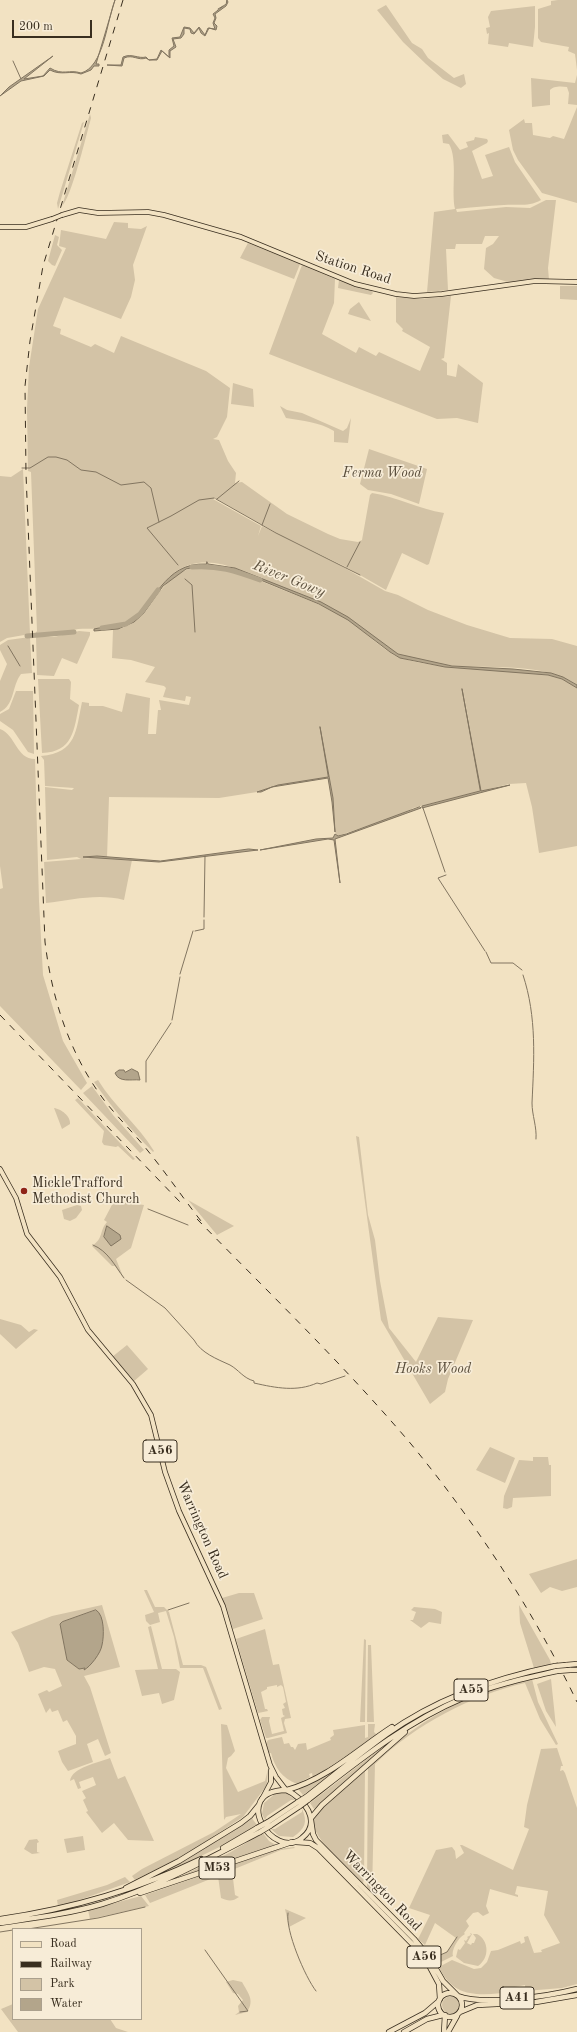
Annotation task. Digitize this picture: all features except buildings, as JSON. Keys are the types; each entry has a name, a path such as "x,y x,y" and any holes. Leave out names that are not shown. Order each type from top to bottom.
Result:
{"highway":[{"name":"A55","path":"536,1673 555,1666 577,1664"},
{"name":"A55","path":"418,1714 450,1698 527,1675 577,1670"},
{"name":"A55","path":"421,1719 464,1698 527,1675"},
{"path":"418,1714 406,1718 321,1775 299,1786 270,1793 259,1804 260,1820 267,1832 279,1840 294,1842 307,1834 311,1819 322,1805 421,1719"},
{"name":"M53","path":"307,1798 388,1733 418,1714"},
{"name":"M53","path":"0,1923 53,1916 101,1904 193,1867 269,1824 390,1738 421,1719"},
{"path":"286,1790 306,1806 311,1819"},
{"name":"M53","path":"136,1889 241,1823 250,1816 259,1804"},
{"name":"Warrington Road","path":"311,1819 313,1834 316,1840 361,1888"},
{"name":"M53","path":"0,1919 67,1907 136,1889 294,1842"},
{"name":"Warrington Road","path":"294,1842 310,1843 318,1848 375,1901 429,1957 443,1981 457,1995"},
{"name":"Warrington Road","path":"375,1901 424,1956 439,1984 439,2000"},
{"name":"A41","path":"457,1995 473,2000 486,2000 541,1996 577,1989"},
{"path":"389,2032 425,2013 446,1994 457,1995 462,2005 448,2032"},
{"name":"A41","path":"459,2013 476,2005 549,2000 577,1995"},
{"path":"439,2000 439,2009 444,2015 444,2032"},
{"path":"404,2032 427,2019 444,2015 451,2017 459,2013"}],"main road":[{"name":"Station Road","path":"0,227 26,227 52,220 62,215 79,210 98,213 154,213 241,237 355,284 396,294 414,296 442,294 535,281 577,282"},
{"name":"Warrington Road","path":"0,1169 16,1198 27,1234 60,1276 88,1330 133,1384 151,1415 165,1472 179,1511 206,1567 222,1606 270,1765 276,1777 286,1790"},
{"name":"A56","path":"259,1804 271,1782 270,1765"}],"green space":[{"path":"577,0 577,70 575,54 568,51 569,47 541,42 538,38 538,9 551,5 551,1"},
{"path":"386,5 412,43 422,49 428,58 454,78 464,74 466,84 461,88 443,79 403,42 377,10"},
{"path":"535,6 533,47 509,43 508,47 488,44 489,33 487,34 486,28 490,27 488,17 491,11"},
{"path":"577,75 577,105 568,104 569,93 567,87 560,86 550,90 550,105 532,107 531,78 575,83"},
{"path":"577,107 577,203 542,193 518,160 513,150 509,130 524,119 525,123 532,123 533,135 550,138 553,136 564,139"},
{"path":"90,114 91,118 78,165 70,191 62,206"},
{"path":"84,122 58,209 57,203 60,192 82,123"},
{"path":"448,134 460,150 468,147 466,142 474,140 475,137 487,139 487,143 472,151 482,179 493,176 485,155 509,147 515,162 541,200 528,204 456,209 457,212 506,207 530,208 546,200 556,200 548,268 549,280 508,282 494,278 484,269 486,248 493,244 499,236 485,236 482,244 456,244 455,249 446,249 448,290 427,292 434,212 455,209 452,150 449,144 443,143 442,135"},
{"path":"114,222 128,223 128,228 141,229 147,226 133,265 135,280 131,297 121,319 64,297 53,326 61,329 60,334 91,347 95,344 114,353 121,336 206,371 230,388 227,417 217,437 213,439 219,440 228,461 236,473 235,483 242,482 287,514 328,534 340,539 358,542 362,540 370,495 372,493 444,513 429,564 427,565 402,553 386,590 346,567 282,536 336,563 385,591 398,595 428,610 467,625 510,638 552,639 577,646 577,685 564,678 534,670 502,667 469,667 411,659 392,651 349,618 312,599 245,572 227,566 208,563 198,563 185,566 175,573 158,590 143,609 126,624 115,628 78,629 58,635 34,635 37,631 31,472 28,471 27,409 29,367 38,309 66,248 59,246 61,230 106,239","holes":["213,499 217,499 282,536 262,526 258,536 261,526"]},
{"path":"55,235 59,237 57,245 62,250 55,266 48,261"},
{"path":"248,243 300,264 294,279 240,258"},
{"path":"302,265 335,279 334,303 322,334 356,353 359,347 376,356 379,352 420,371 430,347 402,331 403,329 396,322 396,297 420,299 451,296 444,358 441,359 447,363 447,375 456,377 458,364 483,383 478,423 457,418 437,419 269,354"},
{"path":"339,280 372,291 373,293 371,295 338,288"},
{"path":"560,286 577,286 577,300 560,299"},
{"path":"359,302 371,321 348,314 350,309"},
{"path":"233,383 253,389 254,407 231,404"},
{"path":"280,406 287,410 302,413 343,431 347,428 351,418 348,443 334,442 334,431 328,428 311,422 286,418"},
{"name":"Ferma Wood","path":"369,449 427,469 419,504 391,494 368,490 360,484"},
{"path":"23,469 30,634 7,638 0,642 0,476 11,477"},
{"path":"207,565 232,570 332,610 350,621 382,647 401,658 437,665 548,675 562,679 577,688 577,846 539,853 532,807 526,783 509,784 481,791 463,689 480,791 413,808 404,814 337,836 335,832 333,798 320,727 328,777 278,785 257,792 219,798 109,797 107,858 132,860 124,900 95,897 46,903 44,862 81,859 77,857 47,860 45,787 72,790 74,788 45,786 44,760 41,756 53,754 62,750 68,745 76,731 82,702 89,703 89,706 103,706 122,712 126,693 150,698 148,734 156,734 158,710 161,710 159,700 189,705 191,697 186,696 185,701 163,697 166,688 164,686 145,682 155,667 131,660 112,658 113,630 127,626 138,618 175,576 189,569","holes":["97,856 105,858 98,857 83,859"]},
{"path":"79,631 90,632 90,635 77,664 62,658 54,676 37,675 36,636 54,637"},
{"path":"30,637 32,673 21,674 8,705 0,712 0,681 7,664 0,650 0,645 8,640"},
{"path":"38,679 69,679 71,682 70,699 79,705 70,738 60,749 52,752 42,753"},
{"path":"16,691 33,691 34,754 28,752 13,730 0,721 0,714 9,709"},
{"path":"0,729 10,736 24,755 35,759 39,901 43,975 63,1041 87,1083 81,1090 0,1006 0,889 3,888 0,866"},
{"path":"98,1080 148,1142 154,1151 153,1152 129,1127 108,1101 94,1082"},
{"path":"92,1086 113,1115 144,1150 140,1153 83,1093"},
{"path":"78,1098 135,1159 133,1160 118,1146 104,1145 102,1142 104,1131 75,1100"},
{"path":"54,1108 65,1113 69,1118 70,1124 62,1129"},
{"name":"Hooks Wood","path":"356,1136 359,1137 368,1215 375,1240 380,1281 389,1328 416,1362 438,1317 473,1320 448,1379 445,1392 430,1404 381,1320"},
{"path":"188,1200 234,1226 217,1235"},
{"path":"114,1201 144,1205 131,1248 116,1259 124,1279 115,1266 112,1266 92,1246 100,1237 107,1222 104,1220"},
{"path":"77,1205 81,1206 82,1210 76,1218 70,1221 64,1219 62,1210"},
{"path":"0,1319 21,1325 29,1332 34,1329 38,1330 16,1349 0,1334"},
{"path":"127,1345 148,1369 133,1382 112,1357"},
{"path":"490,1447 515,1458 505,1483 476,1470"},
{"path":"533,1457 548,1457 549,1465 551,1465 551,1496 513,1498 512,1507 507,1509 503,1508 504,1496 519,1460 533,1461"},
{"path":"577,1559 577,1587 562,1591 550,1587 541,1593 529,1574"},
{"path":"144,1590 147,1590 155,1607 164,1607 169,1612 183,1665 201,1665 206,1667 222,1709 219,1710 203,1668 180,1668 174,1637 166,1611 158,1613 160,1622 150,1625 146,1621 145,1615 154,1612"},
{"path":"239,1593 254,1593 263,1619 233,1629 222,1598"},
{"path":"102,1605 120,1667 84,1676 90,1687 111,1753 105,1756 98,1739 87,1744 93,1762 68,1771 62,1762 58,1751 76,1744 76,1736 67,1720 63,1722 58,1710 52,1712 50,1708 46,1713 38,1694 47,1690 49,1692 62,1686 55,1669 44,1667 29,1672 18,1643 11,1632 52,1616","holes":["96,1610 103,1626 100,1648 97,1655 87,1668 79,1669 67,1660 61,1623"]},
{"path":"519,1605 551,1664 534,1668 520,1623"},
{"path":"414,1607 435,1609 442,1612 441,1624 429,1622 421,1628 410,1620 413,1620 416,1612 411,1610"},
{"path":"151,1626 162,1669 176,1669 180,1672 174,1700 162,1704 159,1693 142,1696 135,1670 158,1669 148,1627"},
{"path":"265,1629 273,1665 279,1664 291,1718 285,1719 284,1723 287,1733 268,1738 266,1738 260,1720 262,1717 270,1717 269,1721 272,1734 284,1731 281,1718 285,1716 283,1715 282,1709 285,1708 283,1704 286,1702 283,1687 281,1685 277,1687 277,1685 267,1687 267,1689 261,1692 265,1709 268,1711 258,1713 236,1639"},
{"path":"364,1639 366,1640 365,1722 360,1722"},
{"path":"368,1645 371,1645 374,1722 367,1722"},
{"path":"532,1679 538,1702 558,1744 556,1745 540,1719 525,1683 484,1696 445,1713 408,1736 375,1764 372,1893 367,1887 368,1765 405,1736 444,1710 486,1691"},
{"path":"551,1679 556,1727 546,1711 537,1684"},
{"path":"221,1724 227,1725 235,1751 228,1758 226,1768 238,1792 265,1781 268,1769 267,1785 243,1817 188,1853 135,1880 132,1876 142,1869 214,1832 241,1814 226,1817 224,1820"},
{"path":"368,1724 375,1724 374,1732 377,1735 313,1778 312,1773 309,1774 310,1777 297,1784 283,1776 277,1768 271,1753 269,1753 266,1743 268,1740 282,1737 284,1744 289,1743 295,1750 298,1744 306,1743 307,1750 331,1740 330,1738 334,1735 333,1730 365,1725 365,1738 368,1737"},
{"path":"389,1742 386,1746 314,1809 310,1803"},
{"path":"557,1748 563,1766 561,1766 560,1771 563,1770 565,1773 577,1808 577,1984 562,1988 525,1991 525,1985 515,1987 513,1991 517,1992 493,1994 462,1991 453,1986 439,1967 452,1960 474,1969 481,1968 487,1962 491,1951 498,1950 520,1941 521,1944 525,1942 524,1937 528,1936 534,1953 542,1952 541,1950 560,1943 544,1915 548,1891 517,1886 515,1894 518,1895 518,1897 490,1889 486,1906 489,1913 483,1916 478,1912 473,1913 466,1921 469,1926 464,1933 465,1934 455,1945 453,1956 437,1964 435,1957 447,1952 456,1938 435,1923 425,1945 418,1939 430,1915 409,1908 436,1850 452,1847 455,1851 456,1859 464,1853 460,1845 462,1845 513,1870 529,1829 524,1827 527,1805 541,1749"},
{"path":"355,1755 303,1795 298,1789"},
{"path":"110,1758 118,1779 125,1776 154,1841 128,1840 114,1823 102,1833 86,1812 88,1811 83,1800 86,1798 82,1791 96,1785 93,1777 79,1782 81,1788 78,1789 74,1779 70,1781 72,1776 80,1769"},
{"path":"365,1770 363,1884 329,1850 315,1829 313,1820 316,1812 322,1806"},
{"path":"276,1793 286,1793 295,1800 291,1800 267,1816 265,1820 262,1814 264,1803"},
{"path":"302,1809 305,1818 304,1825 303,1828 293,1837 279,1836 271,1829 275,1829 302,1812"},
{"path":"251,1817 257,1825 240,1837 162,1875 162,1873 188,1859"},
{"path":"263,1833 269,1841 276,1845 177,1880 177,1878 229,1853"},
{"path":"83,1836 85,1850 67,1853 64,1839"},
{"path":"37,1839 39,1842 37,1843 37,1852 40,1853 32,1854 24,1849 29,1840"},
{"path":"295,1848 281,1850 232,1870 235,1895 239,1897 234,1900 221,1898 218,1876 150,1903 145,1895 279,1849"},
{"path":"125,1877 130,1882 74,1902 58,1906 57,1900 107,1885"},
{"path":"141,1896 149,1906 90,1919 88,1910"},
{"path":"285,1909 306,1918 289,1927"},
{"path":"470,1933 472,1934 467,1943 471,1945 474,1943 476,1938 473,1934 477,1934 484,1940 486,1945 485,1958 478,1966 464,1963 456,1957 458,1949 460,1950 465,1943 464,1940 466,1941 468,1938 467,1937 471,1935"},
{"path":"233,1980 242,1982 251,2000 247,2012 235,2015 239,2012 238,2006 243,2000 238,1994 233,1993 226,1982"},
{"path":"451,1996 457,1999 460,2005 457,2011 451,2014 445,2011 442,2005 445,1999"},
{"path":"12,2004 12,2020 111,2020 116,2028 128,2032 18,2032 1,2009"}],"water":[{"path":"227,0 228,2 226,6 215,14 216,18 214,23 217,26 216,30 210,28 215,29 213,23 215,18 213,14 226,4"},
{"path":"111,15 104,42 99,54"},
{"path":"184,27 190,28 194,33 199,27 205,35 209,28 205,36 201,33 199,28 194,34 191,33 190,29 184,28 184,34 181,38 173,39 176,47 170,51 170,58 162,51 157,60 149,60 157,59 161,50 169,57 169,50 174,46 172,38 180,37"},
{"path":"99,54 96,64 99,64 99,66 94,66 91,70 81,74 58,73 50,70 44,76 21,81 0,96 9,87 53,56 24,79 43,76 50,68 59,72 81,73 89,69"},
{"path":"126,56 146,57 149,60 146,58 140,59 127,57 124,58 122,66 107,65 121,65 123,57"},
{"path":"207,562 208,564 235,568 321,602 348,617 398,654 452,666 513,669 551,673 563,677 577,685 577,688 562,679 548,675 445,667 400,658 348,620 319,604 241,572 216,566 199,566 186,569 163,586 143,614 134,622 118,629 94,631 94,629 98,628 115,627 127,623 137,616 169,577 179,570 191,565 206,564"},
{"path":"462,689 481,791 510,785 422,808 422,806 480,791"},
{"path":"320,727 333,798 335,832 328,778 272,787 328,777"},
{"path":"420,807 421,808 335,839 340,883 334,840 328,839 260,850 316,839 333,838 335,834 338,836 346,834"},
{"path":"249,849 258,850 159,862 83,857 97,856 160,861"},
{"path":"132,1069 138,1072 140,1080 122,1079 115,1073 119,1070 124,1070 125,1072"},
{"path":"107,1226 120,1235 121,1239 111,1246 104,1237"},
{"path":"96,1610 101,1616 103,1626 103,1641 101,1648 89,1666 84,1670 85,1668 79,1669 67,1660 60,1624"}],"waterway":[{"path":"218,9 223,6"},
{"path":"13,61 21,79"},
{"path":"22,468 30,468 48,457 56,457 67,460 81,470 96,472 121,485 144,482 151,488 159,522"},
{"path":"217,499 239,481"},
{"path":"178,565 147,528 199,500 214,498"},
{"path":"216,499 276,533 360,575"},
{"path":"262,525 270,504"},
{"path":"347,567 360,542"},
{"name":"River Gowy","path":"192,567 226,569 260,580"},
{"path":"185,579 192,585 195,632"},
{"name":"River Gowy","path":"102,628 126,624 140,614 158,590"},
{"name":"River Gowy","path":"27,636 74,632"},
{"path":"8,646 20,666"},
{"path":"423,808 445,872"},
{"path":"204,917 205,856"},
{"path":"446,875 438,878 485,951"},
{"path":"195,931 204,929 204,920"},
{"path":"180,974 193,931"},
{"path":"486,952 491,963 513,963 522,970"},
{"path":"523,975 531,1007 533,1023 534,1055 532,1103 536,1139"},
{"path":"172,1020 180,977"},
{"path":"146,1082 146,1061 171,1023"},
{"path":"148,1209 188,1225"},
{"path":"93,1245 107,1255 124,1278"},
{"path":"126,1280 165,1308 201,1349 230,1365 247,1378 254,1381 254,1383 278,1388 302,1388 317,1383 321,1384 345,1376"},
{"path":"168,1610 189,1603"},
{"path":"34,1928 98,1918 145,1907"},
{"path":"288,1913 290,1930 297,1953 316,1991"},
{"path":"0,1932 12,1930"},
{"path":"438,1956 447,1952 457,1937"},
{"path":"205,1950 248,2011 240,2012"}],"railway":[{"path":"123,0 43,266 30,341 25,386 26,474 45,942 52,984 58,1005 64,1025 81,1064 104,1100 148,1151 201,1221"},
{"path":"0,1015 180,1202"},
{"path":"197,1219 359,1386 386,1415 435,1474 502,1568 542,1634 577,1702"}],"place":[{"name":"MickleTrafford Methodist Church","path":"24,1191"}]}
